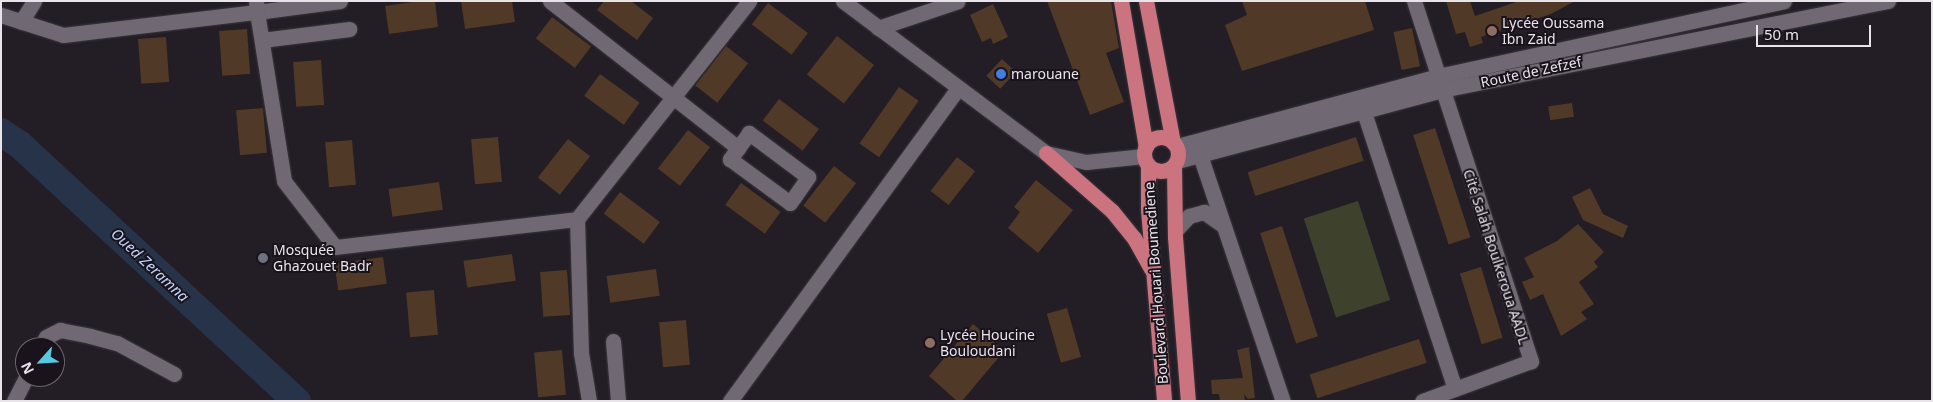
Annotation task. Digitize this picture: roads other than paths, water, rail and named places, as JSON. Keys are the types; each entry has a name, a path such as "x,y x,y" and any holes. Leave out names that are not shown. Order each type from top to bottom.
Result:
{"highway":[{"name":"Boulevard Houari Boumediene","path":"1121,1 1146,156 1164,401"},
{"name":"Boulevard Houari Boumediene","path":"1146,1 1178,151 1175,231 1188,401"},
{"path":"1158,137 1178,151 1164,172 1146,156 1158,137"},
{"path":"1046,152 1118,217 1138,244 1154,278"}],"street":[{"path":"21,22 34,1"},
{"path":"1,15 63,35 256,7 340,1"},
{"path":"550,1 738,148"},
{"path":"589,401 581,352 577,219 749,1"},
{"path":"843,1 1046,152 1086,162 1146,156"},
{"path":"878,28 958,1"},
{"path":"1414,1 1440,83"},
{"name":"Route de Zefzef","path":"1178,151 1200,155 1363,111 1440,83 1784,1"},
{"name":"Route de Zefzef","path":"1178,151 1358,96 1440,83 1888,1"},
{"path":"256,7 284,181 335,247 577,219"},
{"path":"262,40 349,29"},
{"name":"Cité Salah Boulkeroua AADL","path":"1422,401 1531,361 1440,83"},
{"path":"730,401 958,88"},
{"path":"1358,96 1455,389"},
{"path":"749,133 808,177 790,203 730,159 738,148 749,133"},
{"path":"1178,151 1200,155 1283,401"},
{"path":"1175,231 1189,216 1204,212 1224,226"},
{"path":"46,337 60,330 116,343 174,374"},
{"path":"613,342 618,401"},
{"path":"14,401 21,387"}],"waterway":[{"name":"Oued Zeramna","path":"1,132 19,144 297,401"}],"place":[{"name":"Lycée Oussama Ibn Zaid","path":"1492,31"},
{"name":"marouane","path":"1001,74"},
{"name":"Mosquée Ghazouet Badr","path":"263,258"},
{"name":"Lycée Houcine Bouloudani","path":"930,343"}]}
